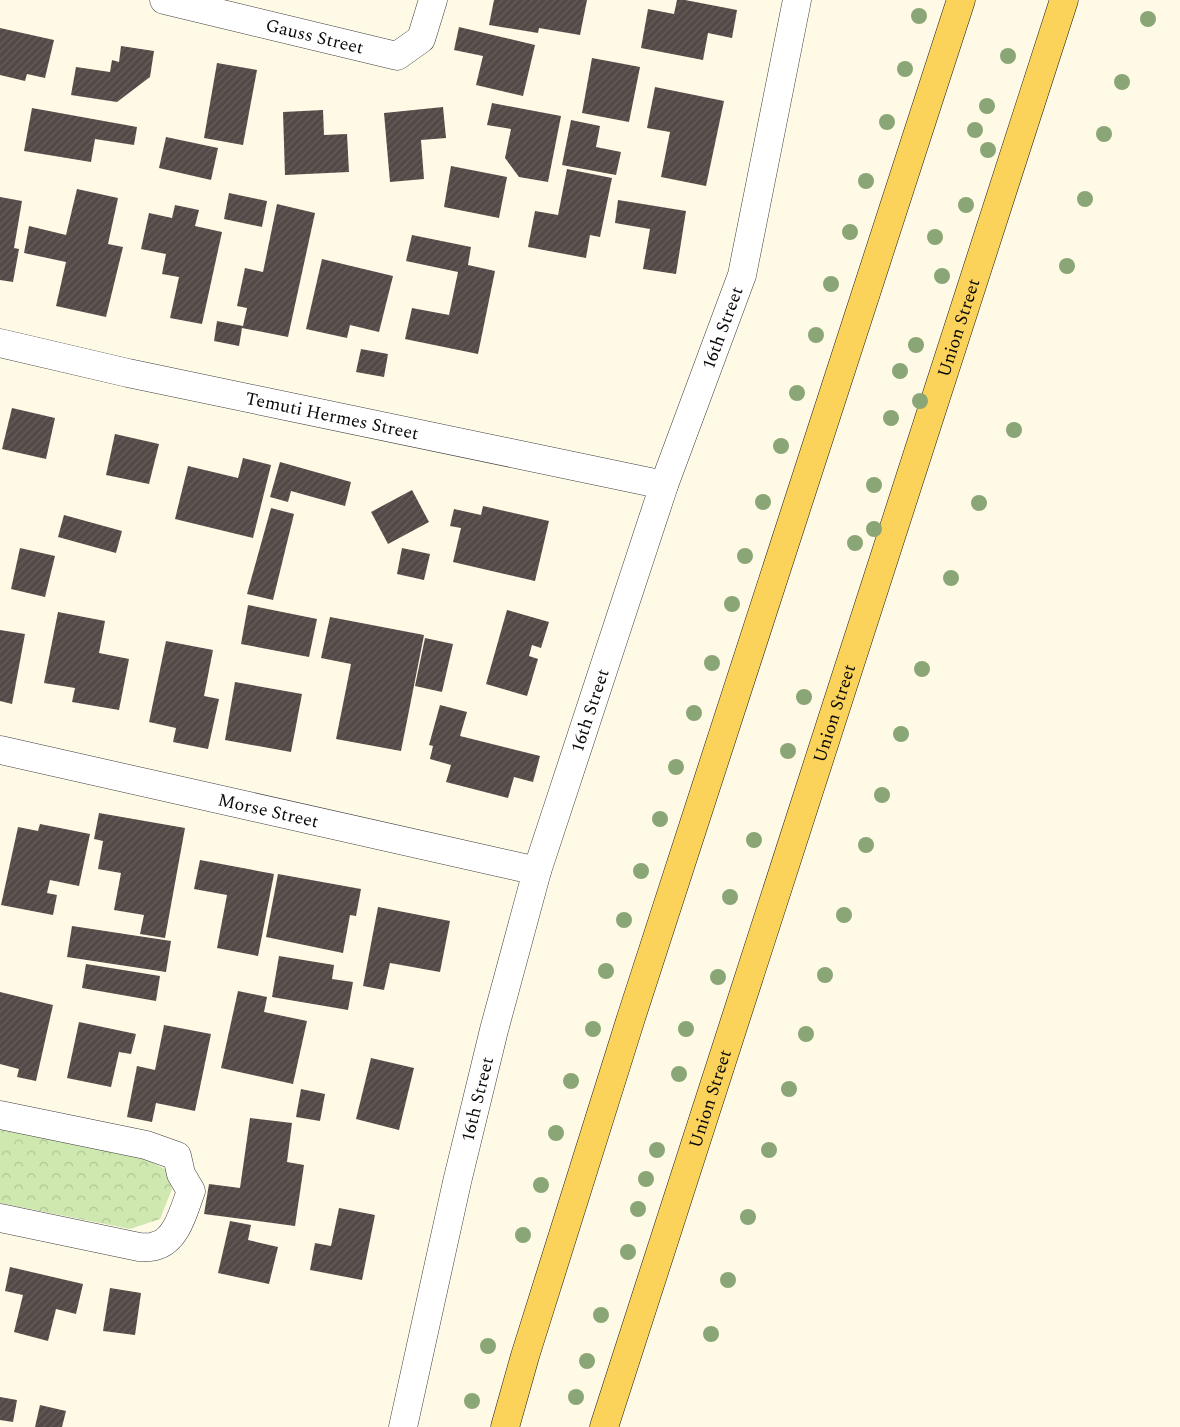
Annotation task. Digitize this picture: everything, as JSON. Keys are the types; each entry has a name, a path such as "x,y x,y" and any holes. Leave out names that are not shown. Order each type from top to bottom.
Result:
{"main road":[{"path":"505,1427 525,1356 631,1018 961,0"},
{"name":"Union Street","path":"604,1427 1064,0"}],"street":[{"name":"Gauss Street","path":"164,0 397,56 421,39 433,0"},
{"name":"16th Street","path":"403,1427 459,1173 494,1030 537,871 664,485 742,275 797,0"},
{"name":"Temuti Hermes Street","path":"0,343 128,373 664,485"},
{"name":"Morse Street","path":"0,750 537,871"},
{"path":"0,1115 146,1145 177,1156 181,1174 191,1191 177,1225 169,1238 156,1246 139,1247 0,1218"}],"green space":[{"path":"0,1128 141,1157 165,1169 172,1189 160,1219 130,1229 0,1203"}],"building":[{"path":"494,0 587,0 580,35 539,28 538,33 489,25"},
{"path":"677,0 737,10 732,38 708,33 703,60 641,48 648,9 674,14"},
{"path":"459,27 535,45 523,96 476,85 483,56 454,50"},
{"path":"0,28 54,40 45,78 27,74 25,81 0,75"},
{"path":"121,46 154,51 150,77 117,102 71,95 76,67 110,72 112,60 119,62"},
{"path":"592,58 640,67 629,122 582,113"},
{"path":"217,63 257,70 243,145 204,138"},
{"path":"655,87 724,101 706,186 661,177 670,132 647,128"},
{"path":"492,103 561,116 548,182 519,177 505,158 511,129 487,125"},
{"path":"443,107 446,138 421,140 424,179 390,182 384,113"},
{"path":"32,108 137,127 134,145 95,139 91,162 24,151"},
{"path":"323,110 324,135 347,134 349,172 285,175 283,112"},
{"path":"571,120 600,126 596,147 621,152 616,175 562,165"},
{"path":"166,137 218,148 211,180 159,168"},
{"path":"451,166 507,177 499,218 444,207"},
{"path":"567,169 612,178 600,237 590,235 586,258 528,247 535,211 558,215"},
{"path":"77,189 118,198 108,244 123,247 106,317 56,306 66,262 24,253 29,226 66,235"},
{"path":"229,193 267,201 262,227 224,219"},
{"path":"0,197 22,201 14,248 19,249 13,282 0,280"},
{"path":"618,200 686,211 676,274 643,269 650,229 615,223"},
{"path":"277,204 315,213 288,337 242,328 239,346 214,341 217,321 243,326 247,308 237,306 245,268 263,272"},
{"path":"175,205 199,210 195,226 222,232 202,324 170,318 179,277 162,274 166,254 141,249 149,213 172,218"},
{"path":"412,235 471,247 468,265 495,271 478,354 405,339 412,308 449,315 458,272 406,261"},
{"path":"322,259 393,276 379,332 350,325 347,338 306,329"},
{"path":"361,349 388,354 384,377 356,372"},
{"path":"12,408 55,418 46,459 2,449"},
{"path":"115,434 159,444 149,484 106,475"},
{"path":"243,458 271,465 253,538 175,519 188,466 238,478"},
{"path":"280,462 351,482 345,506 291,491 288,502 270,497"},
{"path":"412,490 429,522 388,544 371,512"},
{"path":"483,506 549,521 535,581 453,562 461,528 450,526 454,509 481,515"},
{"path":"271,508 294,514 273,600 247,594"},
{"path":"64,515 122,531 116,553 58,537"},
{"path":"20,548 55,556 45,597 11,589"},
{"path":"402,548 430,554 424,580 397,574"},
{"path":"248,605 317,619 309,657 241,644"},
{"path":"507,610 549,622 541,648 532,645 529,656 538,659 527,696 486,684"},
{"path":"58,612 105,621 99,653 129,659 119,710 72,702 75,688 44,683"},
{"path":"330,617 424,635 401,751 336,739 351,664 321,658"},
{"path":"0,630 25,634 12,704 0,701"},
{"path":"425,638 453,644 442,692 415,686"},
{"path":"166,641 213,650 204,696 219,699 208,749 173,742 176,728 149,722"},
{"path":"235,682 302,694 291,752 225,740"},
{"path":"440,705 467,712 460,736 540,756 533,782 514,777 508,798 446,782 451,765 430,759 433,746 429,745"},
{"path":"99,813 185,828 165,938 140,934 144,915 114,910 121,873 98,869 103,841 94,839"},
{"path":"40,824 90,834 79,886 50,880 47,893 57,895 53,915 1,905 18,827 38,831"},
{"path":"200,860 274,874 258,956 217,948 227,895 194,889"},
{"path":"278,874 361,889 356,916 350,915 343,953 266,937"},
{"path":"378,907 450,921 440,972 390,963 384,990 363,986"},
{"path":"72,926 171,941 166,972 67,957"},
{"path":"279,956 334,965 332,979 353,982 348,1010 272,997"},
{"path":"86,964 160,976 156,1001 82,988"},
{"path":"238,991 267,997 264,1012 307,1021 293,1084 221,1068"},
{"path":"0,992 53,1005 36,1081 17,1077 19,1069 0,1064"},
{"path":"79,1022 136,1034 131,1054 119,1052 111,1087 67,1078"},
{"path":"164,1025 211,1034 195,1111 156,1103 152,1122 127,1117 137,1066 155,1070"},
{"path":"371,1058 414,1068 399,1130 356,1119"},
{"path":"301,1089 325,1094 320,1121 296,1117"},
{"path":"250,1118 292,1123 287,1162 304,1165 295,1226 204,1214 209,1184 240,1188"},
{"path":"339,1208 375,1215 362,1280 310,1270 315,1243 331,1246"},
{"path":"230,1221 251,1225 248,1240 278,1247 269,1284 218,1273"},
{"path":"10,1267 83,1284 76,1314 56,1309 48,1341 14,1332 23,1295 5,1291"},
{"path":"110,1288 141,1293 135,1335 103,1331"},
{"path":"0,1397 17,1400 13,1422 0,1420"},
{"path":"40,1405 66,1411 62,1427 35,1427"}]}
